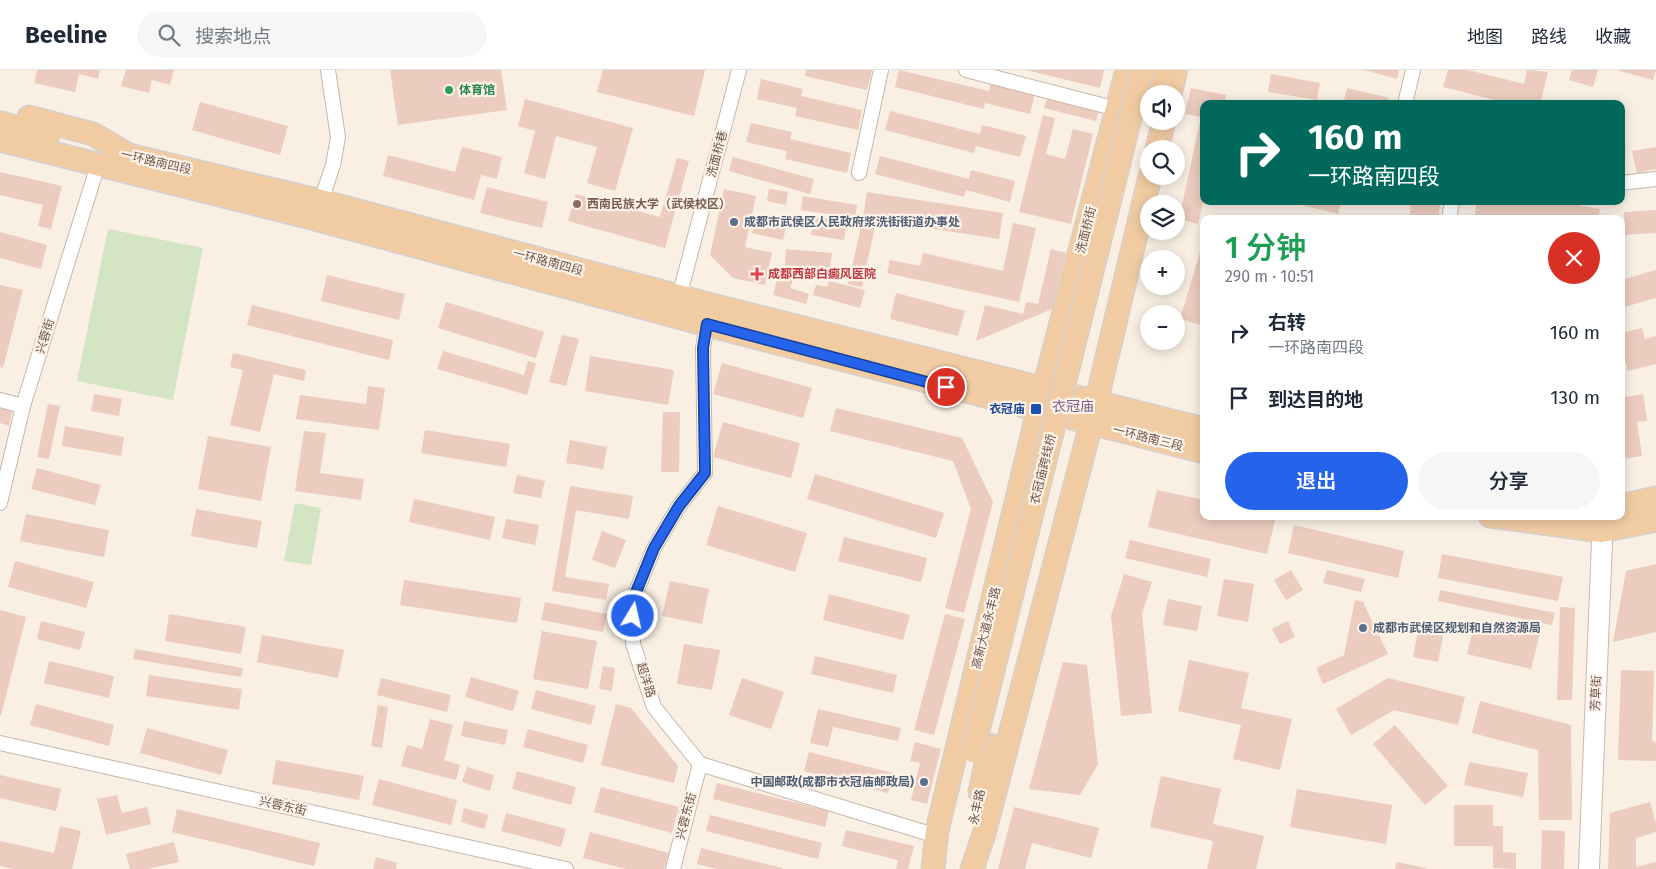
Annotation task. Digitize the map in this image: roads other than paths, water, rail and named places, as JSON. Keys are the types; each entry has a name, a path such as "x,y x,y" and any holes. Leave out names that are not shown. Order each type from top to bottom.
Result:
{"main road":[{"name":"洗面桥街","path":"1046,389 1127,70"},
{"name":"衣冠庙跨线桥","path":"981,748 1142,70"},
{"path":"1153,85 1157,70"},
{"path":"1172,85 1176,70"},
{"path":"0,109 92,134 133,165"},
{"name":"一环路南四段","path":"0,123 133,165 707,324 1091,424"},
{"name":"衣冠庙跨线桥","path":"981,748 1142,130"},
{"name":"一环路南四段","path":"0,140 321,200 679,297 1096,402"},
{"path":"0,153 50,165 96,171 133,165"},
{"path":"972,869 984,834 1091,424 1148,185"},
{"name":"高新大道永丰路","path":"933,869 936,836 1038,411 1046,389"},
{"name":"一环路南三段","path":"1096,402 1200,428"},
{"name":"一环路南三段","path":"1091,424 1200,451"},
{"path":"1625,505 1656,498"},
{"path":"1546,520 1602,524 1656,520"},
{"name":"永丰路","path":"941,869 981,748"},
{"name":"永丰路","path":"964,869 981,748"}],"street":[{"path":"321,200 333,165 338,137 328,70"},
{"name":"洗面桥巷","path":"679,297 739,70"},
{"path":"858,173 881,70"},
{"path":"966,70 1007,75 1117,109"},
{"path":"1406,100 1413,70"},
{"name":"兴蓉街","path":"0,503 23,406 96,171"},
{"path":"1625,183 1656,179"},
{"name":"超洋路","path":"700,764 654,707 634,644 632,602 654,548 679,506 705,473 703,348 707,324"},
{"path":"0,400 23,406"},
{"name":"芳草街","path":"1590,869 1602,524"},
{"name":"兴蓉东街","path":"0,742 566,869"},
{"path":"700,764 936,836"},
{"name":"兴蓉东街","path":"672,869 700,764"}],"place":[{"name":"体育馆","path":"449,90"},
{"name":"西南民族大学（武侯校区）","path":"577,204"},
{"name":"成都市武侯区人民政府浆洗街街道办事处","path":"734,222"},
{"name":"成都西部白癜风医院","path":"757,274"},
{"name":"衣冠庙","path":"1036,409"},
{"name":"成都市武侯区规划和自然资源局","path":"1363,628"},
{"name":"中国邮政(成都市衣冠庙邮政局)","path":"924,782"}],"district":[{"name":"衣冠庙","path":"1073,406"}]}
